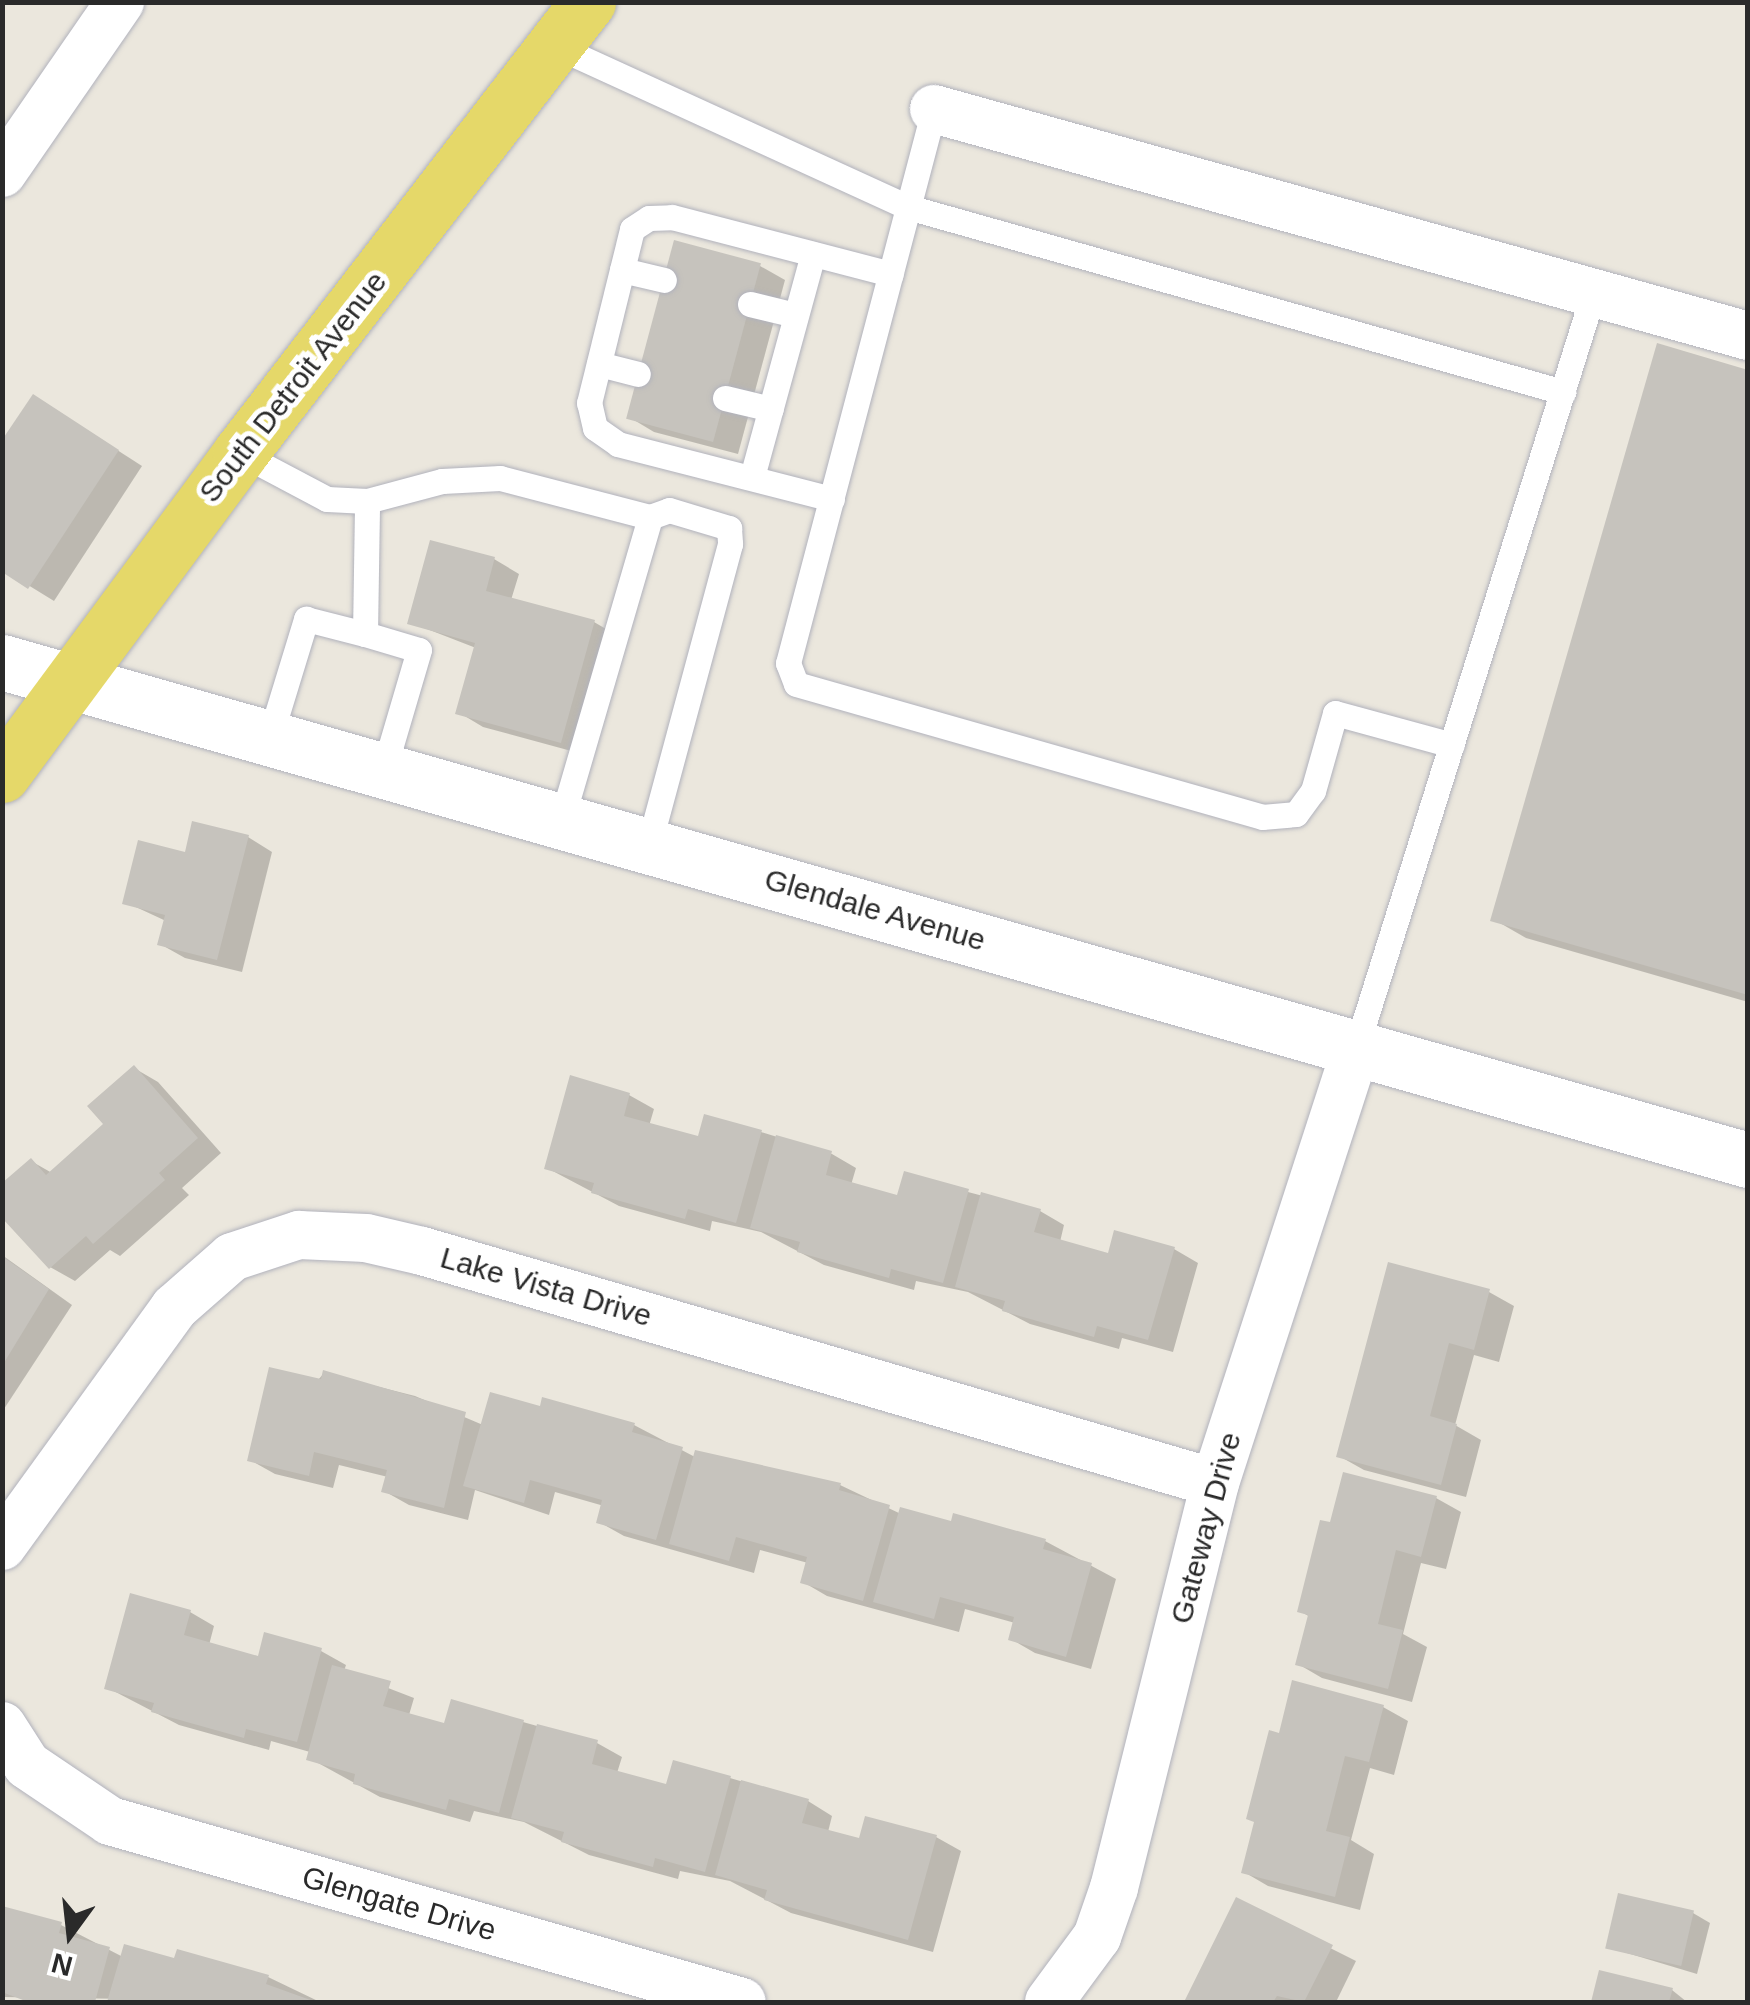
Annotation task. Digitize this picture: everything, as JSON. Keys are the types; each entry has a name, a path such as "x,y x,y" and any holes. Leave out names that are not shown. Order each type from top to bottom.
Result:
{"main road":[{"name":"South Detroit Avenue","path":"2,774 240,453 558,47 588,2"},
{"name":"Glendale Avenue","path":"2,662 1357,1045 1748,1160"}],"street":[{"path":"2,173 120,2"},
{"path":"934,108 1748,336"},
{"name":"Gateway Drive","path":"1049,2002 1098,1937 1114,1888 1215,1482 1357,1045"},
{"name":"Lake Vista Drive","path":"2,1546 174,1308 232,1257 299,1235 366,1238 422,1251 1215,1482"},
{"name":"Glengate Drive","path":"23,1765 110,1822 742,2002"}],"lane":[{"path":"558,47 908,206 1562,392"},
{"path":"934,108 788,663 796,684 1262,817 1296,814 1313,791 1335,712 1452,745"},
{"path":"832,498 618,444 595,428 589,402 632,229 650,218 672,217 891,274"},
{"path":"752,477 813,254"},
{"path":"622,270 664,280"},
{"path":"1357,1045 1594,290"},
{"path":"750,304 795,315"},
{"path":"599,364 638,374"},
{"path":"725,398 770,409"},
{"path":"240,453 310,492 367,501 442,480 500,478 650,516 668,510 729,528 730,544 648,847"},
{"path":"365,634 367,501"},
{"path":"561,822 650,516"},
{"path":"269,740 306,619 365,634 419,650 383,772"}],"building":[{"path":"674,240 761,263 713,442 626,419"},
{"path":"1657,343 1748,370 1748,995 1490,921"},
{"path":"33,394 119,450 28,589 2,572 2,440"},
{"path":"430,540 495,557 486,591 595,620 561,743 455,714 475,643 407,624"},
{"path":"192,821 249,835 217,960 157,945 165,915 122,904 138,840 185,852"},
{"path":"134,1065 198,1138 159,1173 165,1180 93,1244 86,1236 49,1269 2,1218 2,1183 31,1158 46,1175 103,1124 87,1106"},
{"path":"570,1075 630,1093 624,1116 698,1136 704,1114 762,1130 736,1223 688,1209 685,1219 591,1193 594,1183 544,1169"},
{"path":"776,1135 832,1151 826,1175 897,1195 904,1171 969,1189 943,1283 891,1269 889,1278 797,1252 800,1242 750,1228"},
{"path":"981,1192 1041,1209 1034,1232 1108,1253 1114,1230 1175,1247 1148,1340 1097,1326 1094,1337 1002,1311 1005,1301 955,1287"},
{"path":"2,1256 49,1289 2,1366"},
{"path":"1388,1262 1490,1289 1474,1350 1449,1343 1430,1416 1457,1424 1441,1485 1336,1457"},
{"path":"269,1367 321,1379 323,1370 466,1412 444,1508 381,1492 387,1470 314,1452 309,1476 247,1461"},
{"path":"490,1392 540,1406 542,1397 635,1423 632,1432 683,1447 656,1540 596,1523 602,1500 530,1480 524,1503 463,1486"},
{"path":"695,1450 841,1483 839,1490 890,1505 863,1601 800,1583 807,1557 736,1537 729,1561 669,1544"},
{"path":"1343,1472 1437,1496 1421,1557 1396,1550 1378,1624 1403,1630 1388,1689 1295,1665 1308,1615 1297,1612 1320,1520 1330,1522"},
{"path":"900,1507 951,1521 953,1513 1046,1539 1043,1549 1092,1563 1066,1657 1008,1640 1014,1617 940,1597 934,1619 873,1602"},
{"path":"130,1593 191,1610 184,1635 258,1656 264,1632 322,1648 297,1742 246,1729 244,1738 151,1712 154,1703 104,1689"},
{"path":"332,1665 391,1681 383,1706 444,1723 451,1699 524,1720 499,1813 449,1799 446,1810 353,1784 355,1774 306,1760"},
{"path":"1292,1680 1384,1705 1369,1762 1345,1756 1326,1831 1350,1837 1335,1897 1241,1873 1254,1822 1246,1819 1269,1730 1279,1733"},
{"path":"537,1724 598,1740 592,1764 666,1784 673,1760 731,1776 705,1872 655,1858 653,1867 561,1842 564,1832 511,1818"},
{"path":"741,1780 809,1799 802,1823 859,1838 865,1816 937,1835 908,1940 764,1900 767,1890 715,1875"},
{"path":"1618,1893 1694,1911 1681,1966 1605,1949"},
{"path":"1236,1897 1333,1945 1304,2002 1277,1996 1273,2002 1184,2002"},
{"path":"2,1906 62,1922 59,1933 110,1947 95,2002 28,2002 2,1992"},
{"path":"124,1944 174,1958 177,1949 269,1975 266,1984 316,2002 107,2002"},
{"path":"1599,1970 1673,1988 1669,2002 1591,2002"}]}
